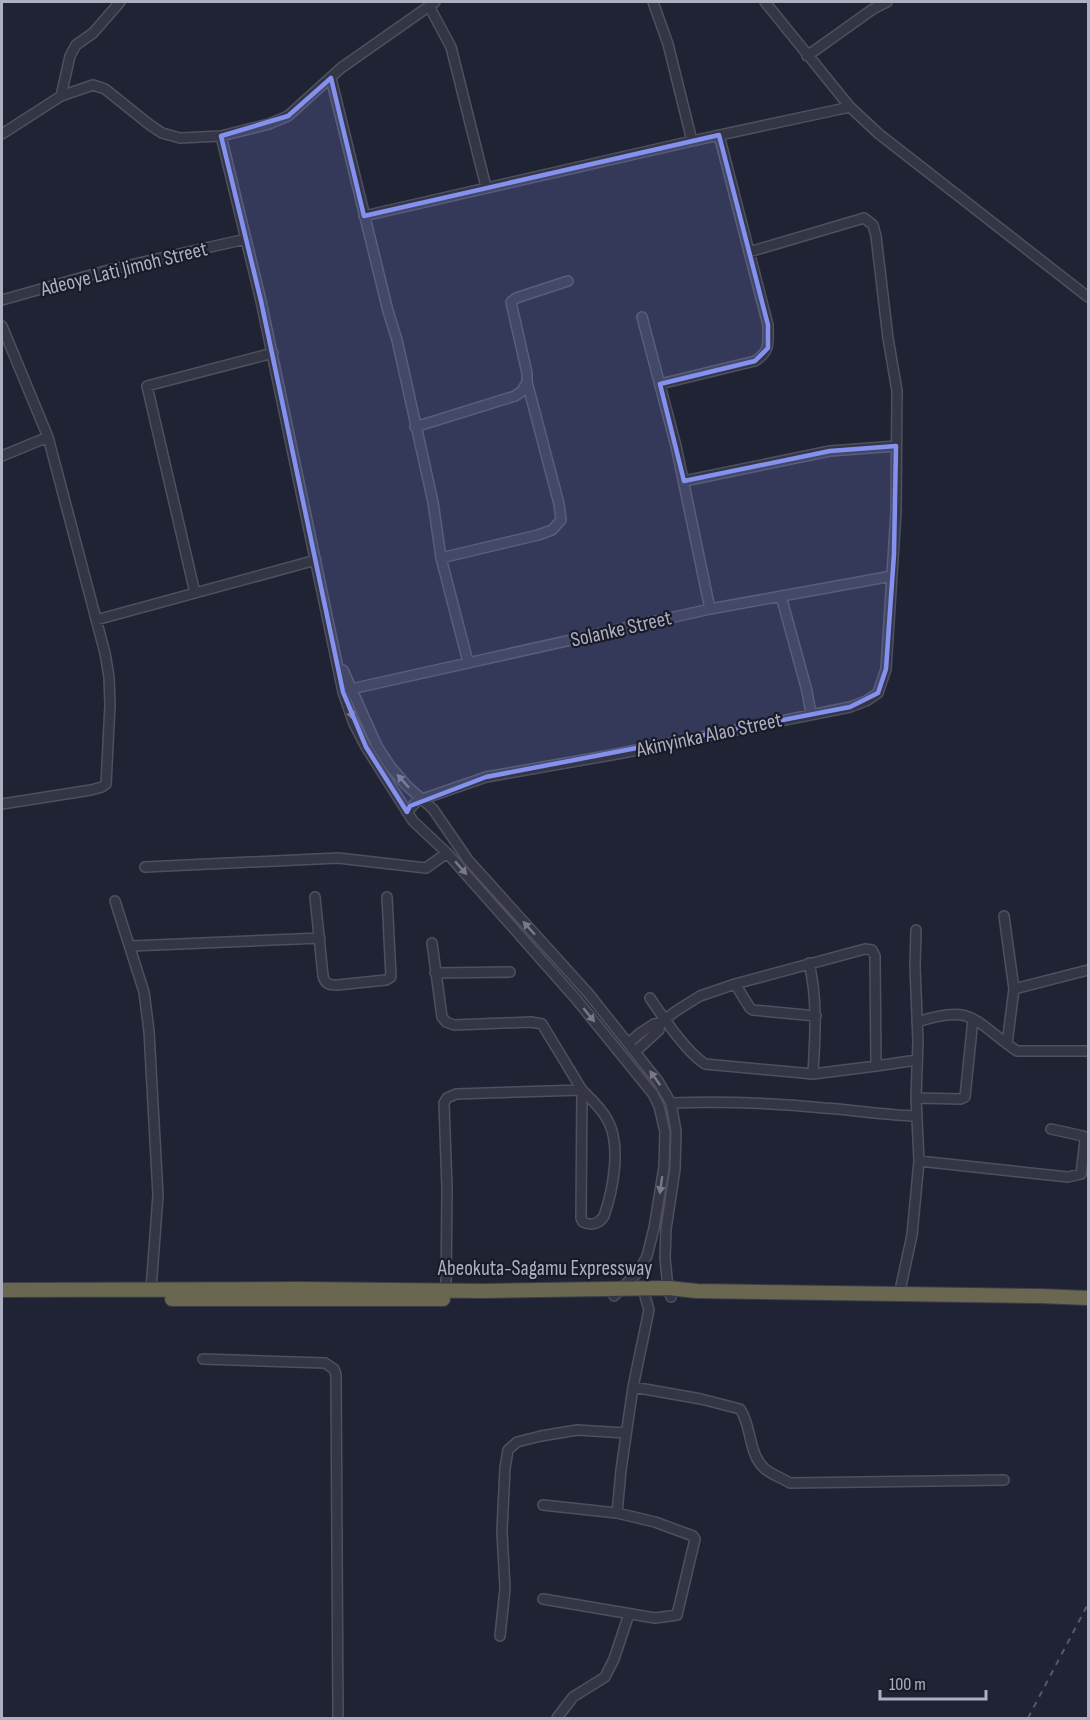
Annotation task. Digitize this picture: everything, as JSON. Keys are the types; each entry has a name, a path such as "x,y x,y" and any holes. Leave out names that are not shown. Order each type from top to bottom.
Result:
{"highway":[{"name":"Abeokuta-Sagamu Expressway","path":"2,1290 669,1292 1089,1306"},
{"name":"Abeokuta-Sagamu Expressway","path":"2,1298 346,1300 618,1292 645,1296 697,1291 1089,1298"}],"street":[{"path":"61,96 70,56 76,45 93,33 120,2"},
{"path":"653,2 668,44 692,141"},
{"path":"765,2 850,107 879,134 1089,297"},
{"path":"807,56 873,9 887,2"},
{"path":"2,134 61,96 93,85 105,89 136,116 162,132 180,138 221,136 269,124 288,116 350,62 432,4 451,47 486,187"},
{"path":"331,78 387,311 397,340 433,502 441,558 468,662"},
{"path":"364,216 850,107"},
{"path":"660,384 745,364 764,355 768,348 768,325 719,135"},
{"path":"221,136 273,353 337,654 343,692 354,724 371,756 407,812 447,853 576,999 653,1094 659,1106 665,1132 664,1167 654,1228 647,1256 639,1270 618,1292"},
{"name":"Akinyinka Alao Street","path":"407,812 413,803 461,785 504,773 617,754 850,707 878,693 886,669 892,576 896,512 897,391 888,338 880,256 873,225 864,218 748,252"},
{"name":"Adeoye Lati Jimoh Street","path":"2,300 112,269 246,239"},
{"path":"441,558 538,535 552,530 561,520 559,504 527,382 512,302 516,298 568,281"},
{"path":"642,317 684,481 710,609"},
{"path":"2,326 48,437 105,653 109,677 106,784 91,790 2,804"},
{"path":"195,593 147,386 273,353"},
{"path":"415,427 515,396 522,391 527,382"},
{"path":"2,456 48,437"},
{"path":"684,481 830,450 896,446"},
{"path":"96,620 316,560"},
{"name":"Solanke Street","path":"351,689 710,609 819,587 892,576"},
{"path":"781,596 811,714"},
{"path":"337,654 351,689 390,766 437,815 468,860 588,993 658,1081 671,1103 676,1131 675,1169 666,1229 665,1258 669,1292"},
{"path":"421,828 437,815"},
{"path":"145,867 338,858 426,868 447,853"},
{"path":"315,897 323,976 324,981 329,985 386,980 391,977 387,897"},
{"path":"115,901 144,992 149,1031 159,1195 151,1290"},
{"path":"1004,916 1014,989 1006,1044"},
{"path":"899,1295 912,1235 919,1161 916,1116 916,930"},
{"path":"131,946 320,938"},
{"path":"432,943 442,1017 446,1022 454,1025 531,1022 542,1024 582,1090 606,1116 611,1126 615,1165 607,1207 601,1221 586,1224 581,1218 582,1090"},
{"path":"635,1052 659,1030 663,1022 700,996 735,984 865,949 872,950 875,956 876,1065"},
{"path":"809,963 814,987 816,1016 813,1074"},
{"path":"1014,989 1089,970"},
{"path":"435,973 510,972"},
{"path":"735,984 753,1010 816,1016"},
{"path":"650,998 663,1022 705,1064 813,1074 917,1060"},
{"path":"917,1022 948,1013 958,1013 991,1030 1017,1051 1026,1053 1050,1050 1089,1051"},
{"path":"916,1098 961,1099 965,1097 973,1019"},
{"path":"628,1043 654,1024 663,1022"},
{"path":"446,1290 447,1189 444,1103 447,1098 456,1094 582,1090"},
{"path":"671,1103 771,1104 916,1116"},
{"path":"919,1161 1068,1177 1081,1174 1085,1140 1083,1136 1051,1129"},
{"path":"654,1228 666,1229"},
{"path":"647,1256 665,1258"},
{"path":"617,1513 633,1387 649,1310 645,1296"},
{"path":"203,1359 324,1363 334,1369 336,1375 338,1504 338,1719"},
{"path":"633,1387 740,1409 746,1417 750,1444 764,1468 790,1483 1004,1480"},
{"path":"500,1636 505,1589 502,1531 504,1468 508,1450 517,1442 578,1430 626,1433"},
{"path":"543,1505 617,1513 655,1522 693,1536 695,1539 677,1615 655,1618 543,1599"},
{"path":"557,1719 573,1697 605,1677 614,1659 629,1614"}],"highlighted area":[{"path":"331,78 364,216 719,135 768,325 768,348 755,361 660,384 684,481 830,451 896,446 894,554 886,669 878,693 850,707 486,777 410,806 407,812 366,747 343,692 261,301 221,136 288,116"}],"railway":[{"path":"1028,1718 1088,1604"}]}
